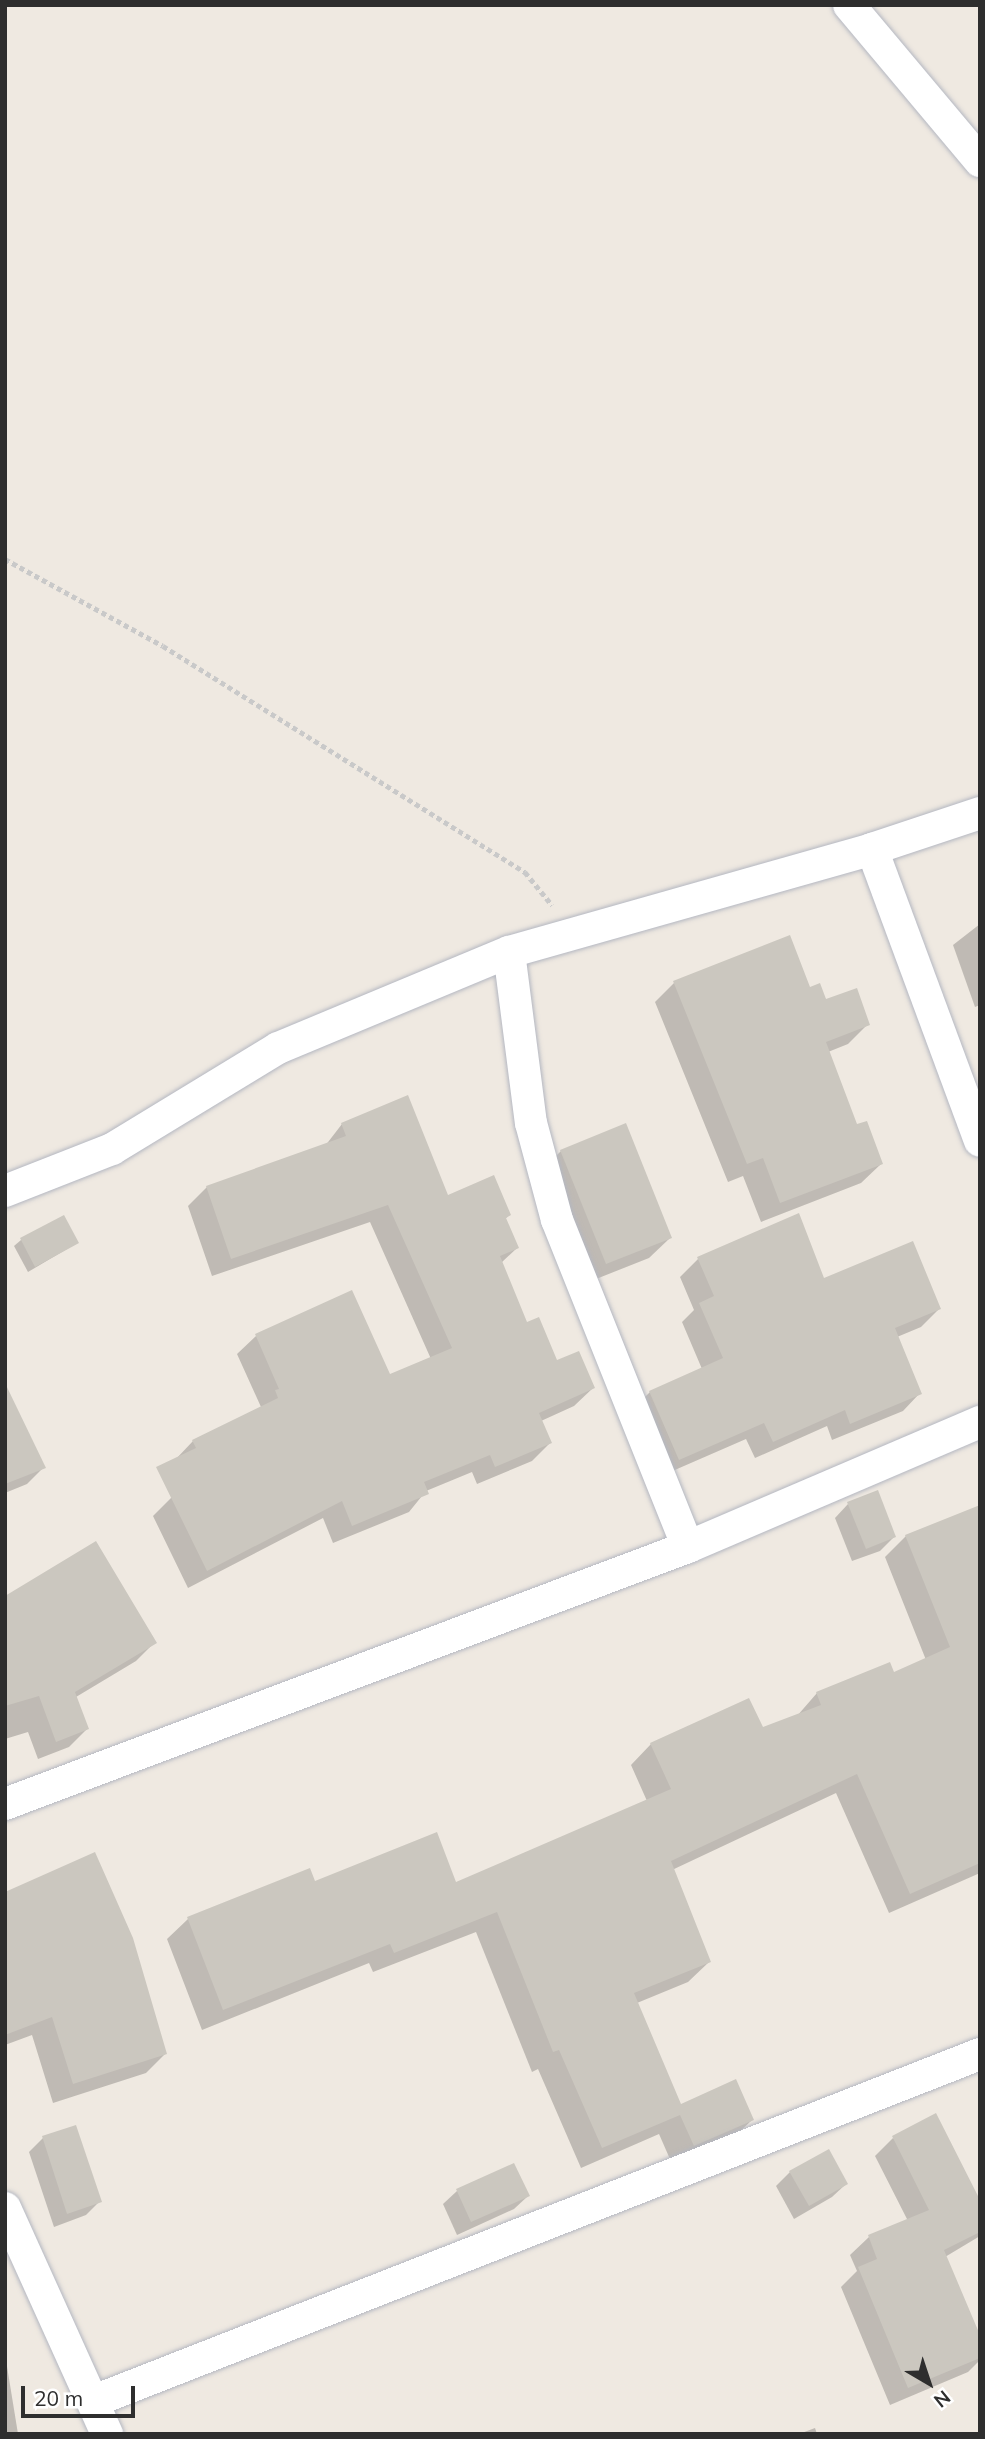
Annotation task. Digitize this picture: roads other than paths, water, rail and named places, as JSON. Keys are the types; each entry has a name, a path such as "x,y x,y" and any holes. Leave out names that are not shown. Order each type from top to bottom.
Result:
{"street":[{"path":"849,5 980,162"},
{"path":"5,1191 112,1149 278,1048 509,952 872,849 980,813"},
{"path":"872,849 980,1141"},
{"path":"509,952 531,1123 557,1220 688,1547"},
{"path":"5,1804 688,1547 980,1422"},
{"path":"94,2401 980,2054"},
{"path":"5,2208 107,2434"}]}
